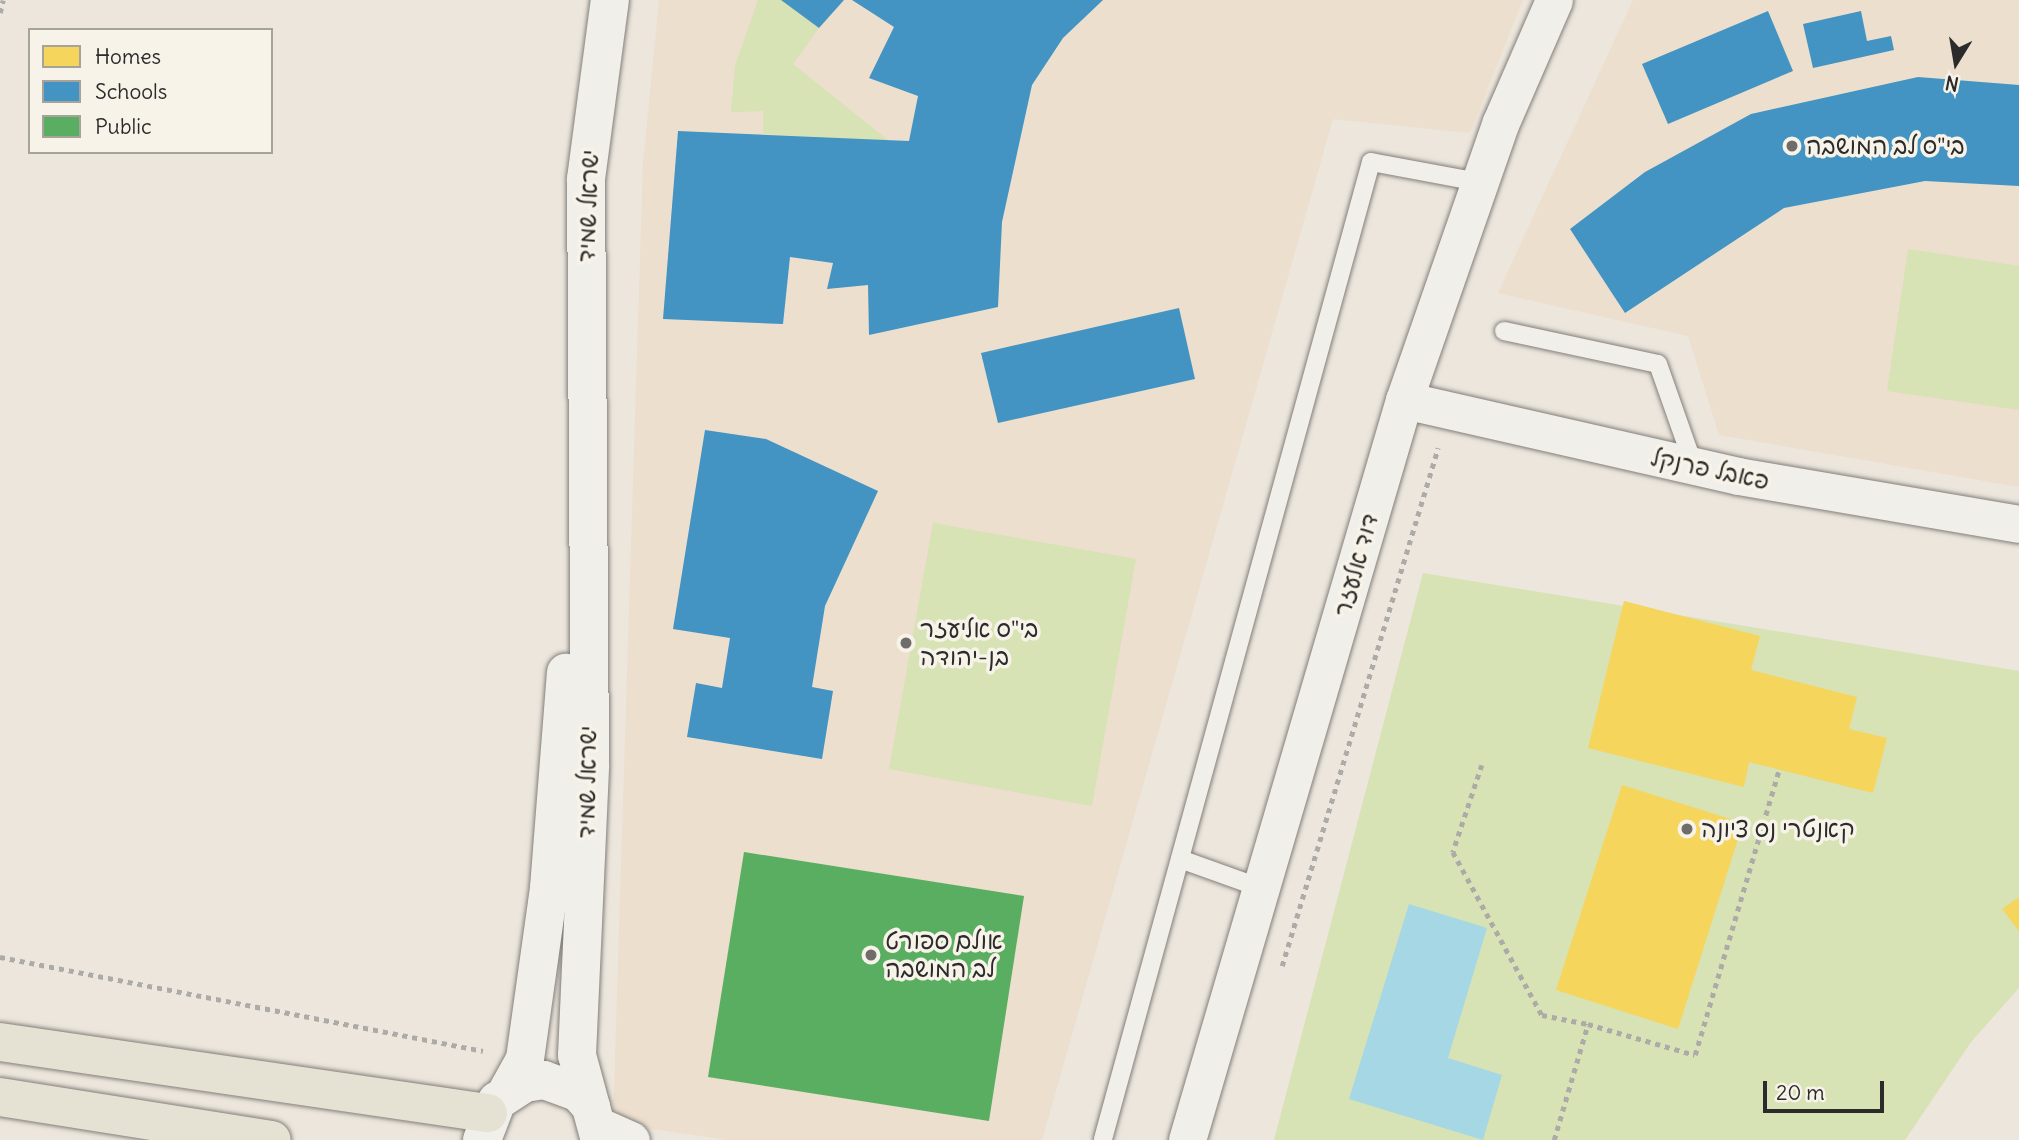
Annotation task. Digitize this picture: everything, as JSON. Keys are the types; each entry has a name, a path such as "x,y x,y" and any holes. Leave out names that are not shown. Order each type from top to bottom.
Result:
{"main road":[{"path":"0,1042 501,1101"},
{"path":"0,1097 272,1140"}],"street":[{"name":"ישראל שמיד","path":"605,1128 577,1055 590,764 583,455 586,179 610,0"},
{"name":"דוד אלעזר","path":"1187,1140 1404,400 1479,183 1554,0"},
{"name":"פאבל פרנקל","path":"1404,400 1694,466 2019,524"},
{"name":"ישראל שמיד","path":"501,1101 550,888 583,455"},
{"path":"501,1101 544,1080 579,1093 605,1128"}],"lane":[{"path":"1103,1139 1371,162 1479,183"},
{"path":"1504,331 1658,364 1694,466"},
{"path":"1180,859 1261,888"}],"path":[{"path":"0,13 2,0"},
{"path":"1278,981 1448,411"},
{"path":"1482,765 1453,852 1542,1015 1588,1024 1695,1055 1779,769"},
{"path":"0,957 501,1101"},
{"path":"1554,1140 1588,1024"}],"shaded area":[{"name":"בי\"ס אליעזר בן-יהודה","path":"659,0 1523,0 1470,133 1333,119 1042,1140 727,1140 613,1123 643,164"},
{"name":"בי\"ס לב המושבה","path":"1633,0 2019,0 2019,487 1719,435 1688,336 1498,293"}],"green space":[{"path":"758,0 781,0 819,28 793,64 889,141 763,134 763,111 731,112 735,66"},
{"path":"1908,249 2019,266 2019,410 1887,391"},
{"path":"933,523 1136,559 1092,806 889,769"},
{"name":"קאנטרי נס ציונה","path":"1423,573 2019,671 2019,988 1971,1042 1905,1140 1274,1140"}],"water":[{"path":"1409,904 1487,928 1448,1058 1502,1075 1483,1140 1349,1099"}],"building: Homes":[{"path":"1624,601 1760,636 1751,670 1857,697 1849,729 1887,738 1873,793 1749,762 1744,787 1588,748"},
{"path":"1622,785 1743,823 1678,1029 1556,990"},
{"path":"2019,897 2019,931 2002,909"}],"building: Schools":[{"path":"781,0 844,0 819,28"},
{"path":"852,0 1103,0 1063,38 1032,85 1002,222 998,307 869,335 868,285 827,289 833,263 790,257 783,324 663,319 678,131 909,141 918,96 869,78 894,27"},
{"path":"1768,11 1793,71 1668,124 1642,64"},
{"path":"1861,11 1867,41 1891,36 1894,50 1813,68 1803,24"},
{"path":"1918,77 2019,85 2019,186 1925,181 1784,208 1625,313 1570,229 1645,172 1751,114"},
{"path":"1179,308 1195,379 998,423 981,353"},
{"path":"705,430 766,439 878,491 825,606 812,687 833,691 822,759 687,737 696,683 722,688 730,638 673,629"}],"building: Public":[{"name":"אולם ספורט לב המושבה","path":"744,852 1024,896 989,1121 708,1077"}],"place":[{"name":"בי\"ס לב המושבה","path":"1792,146"},
{"name":"בי\"ס אליעזר בן-יהודה","path":"906,643"},
{"name":"קאנטרי נס ציונה","path":"1687,829"},
{"name":"אולם ספורט לב המושבה","path":"871,955"}]}
